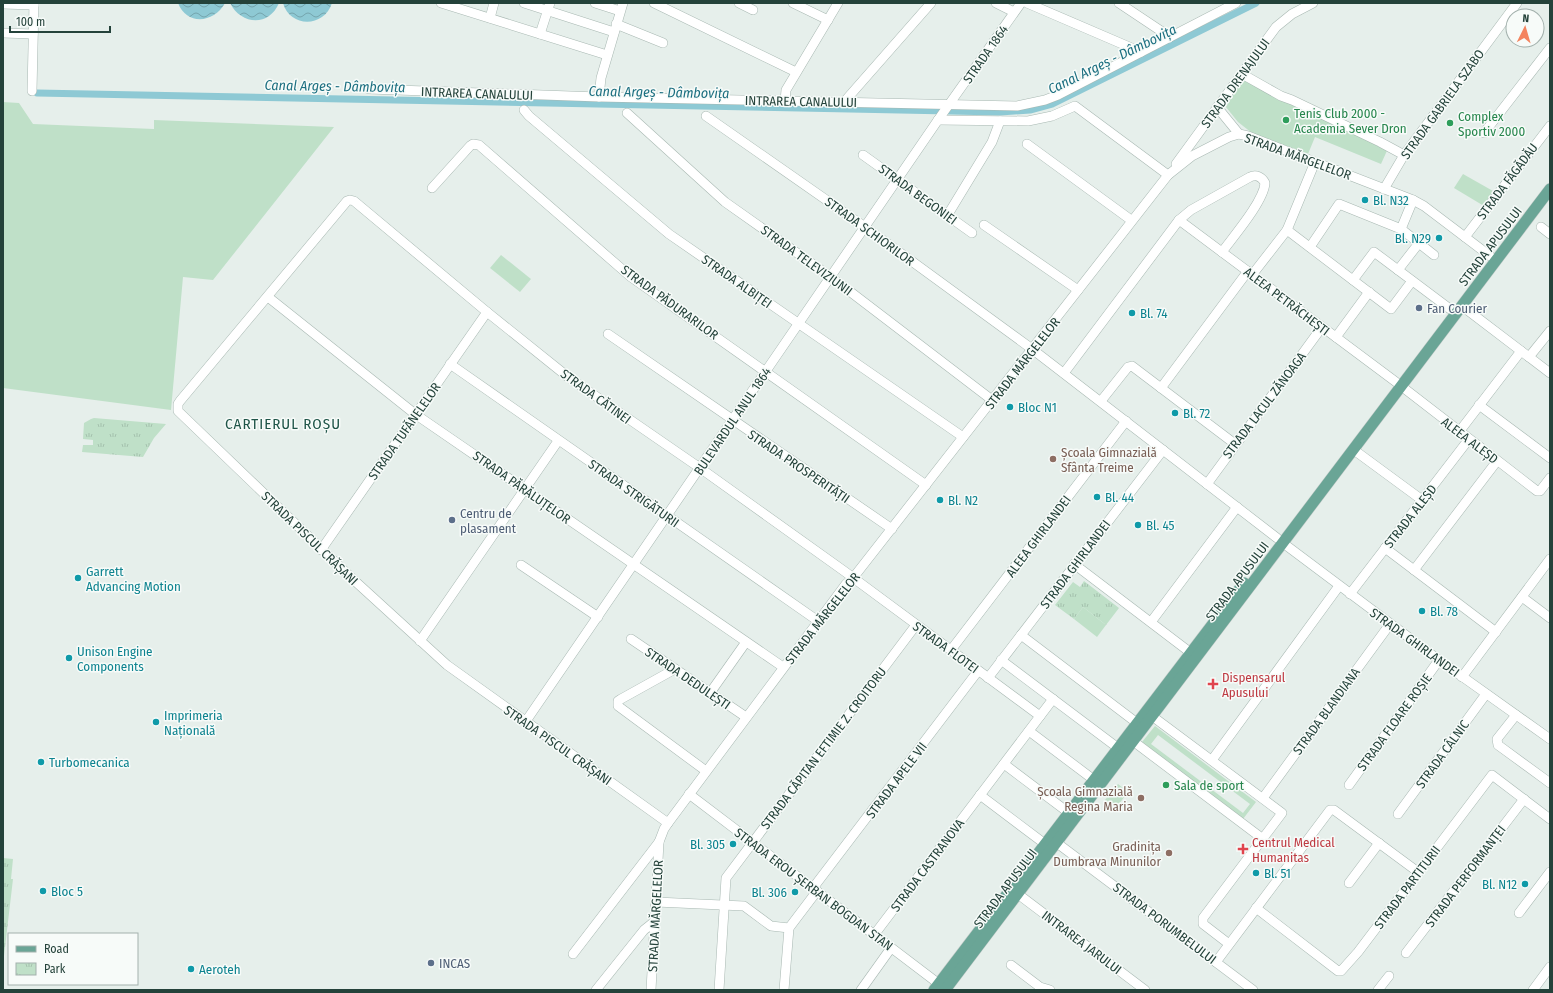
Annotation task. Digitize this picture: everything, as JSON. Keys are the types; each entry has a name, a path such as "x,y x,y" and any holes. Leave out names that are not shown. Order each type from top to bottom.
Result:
{"main road":[{"name":"STRADA APUSULUI","path":"1280,541 1354,450 1450,309 1550,189"},
{"name":"STRADA APUSULUI","path":"1072,815 1133,741 1149,713 1398,385 1462,306 1493,258"},
{"path":"1450,309 1462,306"},
{"name":"STRADA APUSULUI","path":"941,988 1018,894 1094,780 1118,748 1141,725"},
{"name":"STRADA APUSULUI","path":"941,988 1051,845"}],"street":[{"path":"440,3 607,55"},
{"path":"490,18 494,3"},
{"path":"524,3 548,7 663,43"},
{"path":"595,3 622,7 600,81 599,97"},
{"path":"654,3 796,72"},
{"path":"739,3 753,10"},
{"path":"793,3 828,20"},
{"path":"785,101 786,90 838,3"},
{"path":"844,102 931,3"},
{"path":"996,3 1014,12"},
{"name":"STRADA 1864","path":"938,120 950,105 1020,3"},
{"path":"1027,3 1141,52"},
{"path":"1119,3 1170,37"},
{"name":"INTRAREA CANALULUI","path":"368,89 599,97 1006,107 1045,100 1236,3"},
{"name":"STRADA DRENAJULUI","path":"1168,174 1280,24 1292,14 1313,3"},
{"name":"STRADA GABRIELA SZABO","path":"1384,189 1404,155 1517,3"},
{"path":"3,4 34,4 32,91"},
{"path":"540,34 548,7"},
{"path":"3,34 33,34"},
{"path":"1484,133 1550,48"},
{"path":"1242,74 1281,96 1380,142 1404,155"},
{"path":"938,120 1038,120 1052,116 1075,106 1168,174"},
{"path":"1218,107 1239,134"},
{"name":"STRADA ALBIȚEI","path":"524,110 670,234 963,437"},
{"name":"STRADA TELEVIZIUNII","path":"627,113 725,202 831,277 992,400"},
{"name":"STRADA SCHIORILOR","path":"706,116 865,227 1032,349"},
{"name":"BULEVARDUL ANUL 1864","path":"526,721 938,120"},
{"path":"947,216 992,142 1000,121"},
{"name":"STRADA FĂGĂDĂU","path":"1465,237 1550,126"},
{"name":"STRADA MĂRGELELOR","path":"573,954 659,842 668,822 846,584 853,578 892,529 1168,174 1192,156 1229,137 1239,134 1248,136 1413,200 1424,206 1493,258"},
{"name":"STRADA PĂDURARILOR","path":"432,188 472,144 479,145 631,277 926,485"},
{"path":"1027,144 1131,220"},
{"name":"STRADA BEGONIEI","path":"863,155 972,233"},
{"path":"1161,388 1250,273 1287,230 1315,162"},
{"path":"1064,373 1179,220 1191,210 1250,177 1260,177 1265,183 1263,191 1253,210 1222,252"},
{"name":"STRADA PISCUL CRĂȘANI","path":"350,200 339,211 180,401 178,404 178,411 322,550 447,665 668,822"},
{"name":"STRADA CĂTINEI","path":"350,200 568,377 700,468 853,578"},
{"path":"1401,229 1413,200"},
{"path":"1310,247 1339,204 1401,229 1434,255"},
{"name":"ALEEA PETRĂCHEȘTI","path":"1179,220 1398,385"},
{"path":"984,225 1078,290"},
{"path":"1541,227 1550,234"},
{"path":"1287,230 1391,309 1412,281"},
{"path":"1398,270 1418,243"},
{"path":"1353,280 1374,252 1450,309"},
{"path":"1336,337 1369,292"},
{"name":"STRADA PĂRĂLUȚELOR","path":"268,297 415,414 783,667"},
{"path":"1462,306 1550,373"},
{"name":"STRADA TUFĂNELELOR","path":"322,550 487,312"},
{"name":"STRADA LACUL ZĂNOAGA","path":"1207,484 1322,327"},
{"path":"1529,357 1550,331"},
{"name":"STRADA PROSPERITĂȚII","path":"608,334 892,529"},
{"name":"STRADA GHIRLANDEI","path":"1032,349 1339,586 1462,677 1550,739"},
{"path":"1459,432 1520,351"},
{"name":"STRADA STRIGĂTURII","path":"450,364 558,441 818,621"},
{"path":"1101,402 1130,366 1235,444"},
{"name":"ALEEA ALEȘD","path":"1398,385 1539,492 1550,478"},
{"path":"1479,405 1550,458"},
{"name":"ALEEA GHIRLANDEI","path":"951,650 1126,421"},
{"name":"STRADA ALEȘD","path":"1350,594 1469,439"},
{"path":"420,641 558,441"},
{"name":"STRADA GHIRLANDEI","path":"988,678 1163,450"},
{"path":"1354,450 1422,500"},
{"path":"1414,570 1498,461"},
{"path":"1151,622 1237,507"},
{"path":"1385,548 1496,632"},
{"path":"1462,677 1550,560"},
{"path":"1074,564 1194,655"},
{"path":"521,565 598,617"},
{"name":"STRADA FLOTEI","path":"853,578 1040,716"},
{"path":"1212,760 1339,586"},
{"path":"1522,597 1550,618"},
{"name":"STRADA BLANDIANA","path":"1263,798 1390,624"},
{"name":"STRADA CĂPITAN EFTIMIE Z. CROITORU","path":"719,990 726,878 916,625"},
{"path":"1021,635 1141,725"},
{"name":"STRADA DEDULEȘTI","path":"631,639 746,717"},
{"path":"710,692 746,642"},
{"path":"1001,660 1118,748"},
{"name":"STRADA FLOARE ROȘIE","path":"1349,785 1439,660"},
{"path":"675,669 621,699 618,701 618,706 706,771"},
{"name":"STRADA APELE VII","path":"789,928 815,890 978,671"},
{"name":"STRADA CÂLNIC","path":"1398,814 1486,694"},
{"name":"STRADA CASTRANOVA","path":"874,935 1053,699"},
{"path":"1149,713 1282,813 1202,921 1203,924 1229,944"},
{"path":"1516,715 1497,739 1498,745 1550,783"},
{"path":"1029,731 1094,780"},
{"path":"1133,741 1263,839"},
{"path":"1004,764 1072,815"},
{"name":"STRADA PARTITURII","path":"1256,908 1338,970 1344,970 1492,775 1550,819"},
{"name":"STRADA EROU ȘERBAN BOGDAN STAN","path":"689,794 941,988"},
{"path":"980,795 1051,845"},
{"name":"STRADA PERFORMANȚEI","path":"1406,953 1524,799"},
{"path":"1216,962 1330,810 1334,810 1418,872"},
{"name":"STRADA MĂRGELELOR","path":"651,990 659,842"},
{"path":"1349,883 1379,843"},
{"name":"STRADA PORUMBELULUI","path":"1051,845 1253,990"},
{"path":"1519,913 1550,872"},
{"name":"INTRAREA JARULUI","path":"1018,894 1145,990"},
{"path":"656,902 744,906 771,926 789,928 784,990"},
{"path":"596,990 644,930 654,922"},
{"path":"861,990 891,948"},
{"path":"1011,965 1040,987 1050,990"},
{"path":"1533,990 1549,970"},
{"path":"1378,990 1389,976"}],"green space":[{"name":"Tenis Club 2000 - Academia Sever Dron","path":"1244,77 1318,117 1390,144 1381,164 1315,137 1308,154 1252,133 1238,122 1226,107"},
{"path":"3,102 19,103 33,124 154,129 154,120 334,127 213,280 183,277 171,410 3,388"},
{"path":"1463,174 1493,191 1484,206 1454,188"},
{"path":"501,255 531,279 520,292 490,268"},
{"path":"94,418 166,424 154,438 143,457 82,452 83,445 93,445 93,440 83,439 84,423"},
{"path":"1084,581 1119,608 1106,625 1083,607 1074,619 1055,605 1073,582 1080,587"},
{"path":"1083,607 1106,625 1097,637 1074,619"},
{"path":"1155,726 1256,802 1243,819 1142,742","holes":["1158,735 1250,804 1243,813 1151,744"]},
{"path":"1118,784 1128,792 1116,808 1105,800"},
{"path":"3,858 13,859 11,879 13,879 4,956"}],"water":[{"path":"178,3 225,3 214,15 201,19 188,16"},
{"path":"230,3 279,3 269,16 255,20 241,16"},
{"path":"283,3 332,3 328,11 322,17 315,21 307,22 299,21 292,17"}],"waterway":[{"name":"Canal Argeș - Dâmbovița","path":"37,93 1000,112 1030,110 1052,104 1256,3"}],"place":[{"name":"Tenis Club 2000 - Academia Sever Dron","path":"1286,120"},
{"name":"Complex Sportiv 2000","path":"1450,123"},
{"name":"Bl. N32","path":"1365,200"},
{"name":"Bl. N29","path":"1439,238"},
{"name":"Fan Courier","path":"1419,308"},
{"name":"Bl. 74","path":"1132,313"},
{"name":"Bloc N1","path":"1010,407"},
{"name":"Bl. 72","path":"1175,413"},
{"name":"Școala Gimnazială Sfânta Treime","path":"1053,459"},
{"name":"Bl. 44","path":"1097,497"},
{"name":"Bl. N2","path":"940,500"},
{"name":"Centru de plasament","path":"452,520"},
{"name":"Bl. 45","path":"1138,525"},
{"name":"Garrett Advancing Motion","path":"78,578"},
{"name":"Bl. 78","path":"1422,611"},
{"name":"Unison Engine Components","path":"69,658"},
{"name":"Dispensarul Apusului","path":"1213,684"},
{"name":"Imprimeria Națională","path":"156,722"},
{"name":"Turbomecanica","path":"41,762"},
{"name":"Sala de sport","path":"1166,785"},
{"name":"Școala Gimnazială Regina Maria","path":"1141,798"},
{"name":"Bl. 305","path":"733,844"},
{"name":"Centrul Medical Humanitas","path":"1243,849"},
{"name":"Gradinița Dumbrava Minunilor","path":"1169,853"},
{"name":"Bl. 51","path":"1256,873"},
{"name":"Bl. N12","path":"1525,884"},
{"name":"Bloc 5","path":"43,891"},
{"name":"Bl. 306","path":"795,892"},
{"name":"INCAS","path":"431,963"},
{"name":"Aeroteh","path":"191,969"}],"district":[{"name":"CARTIERUL ROȘU","path":"283,424"}]}
